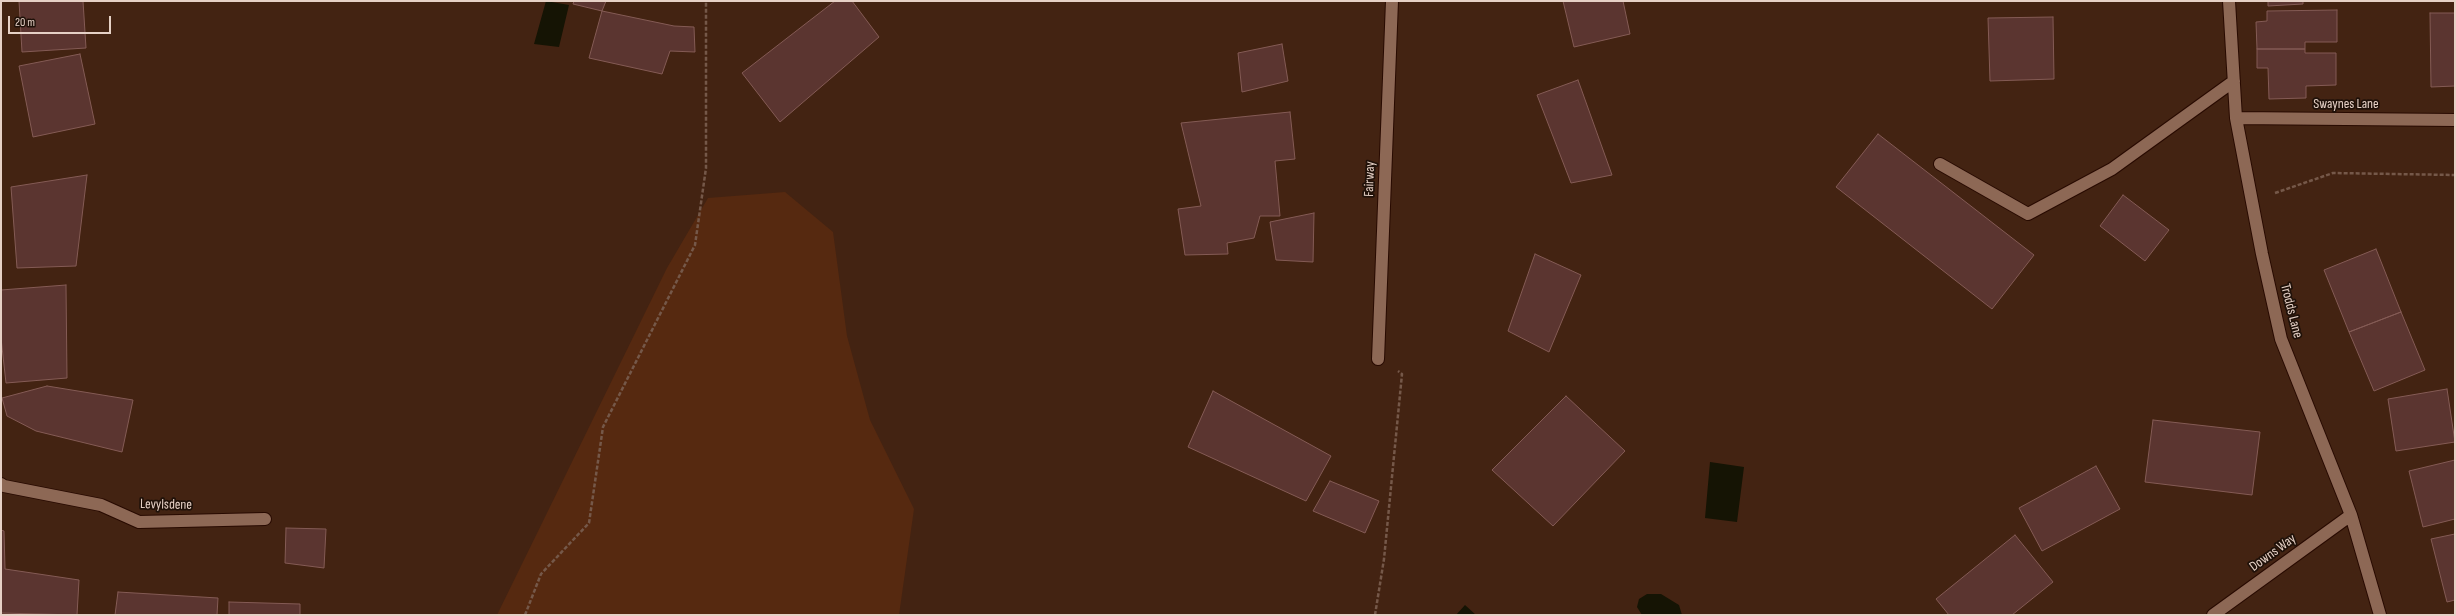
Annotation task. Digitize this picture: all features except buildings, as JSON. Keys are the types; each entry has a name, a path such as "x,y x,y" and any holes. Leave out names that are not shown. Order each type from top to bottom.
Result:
{"street":[{"name":"Fairway","path":"1378,358 1392,1"},
{"name":"Trodds Lane","path":"2229,1 2236,118 2281,339 2351,515 2380,615"},
{"path":"1940,164 2028,214 2112,169 2234,81"},
{"name":"Swaynes Lane","path":"2236,118 2455,120"},
{"name":"Levylsdene","path":"1,484 4,486 101,505 139,522 265,519"},
{"name":"Downs Way","path":"2213,615 2351,515"}],"path":[{"path":"525,615 541,574 589,523 603,426 695,245 706,168 706,1"},
{"path":"2252,201 2333,173 2455,175"},
{"path":"1376,615 1384,559 1402,374 1378,358"}],"shaded area":[{"path":"546,1 569,5 559,47 534,44"},
{"path":"785,192 833,232 847,336 870,420 914,509 899,615 497,615 667,268 708,198"},
{"path":"1710,462 1744,467 1737,522 1705,518"},
{"path":"1647,594 1661,594 1679,605 1682,615 1642,615 1637,607 1639,599"},
{"path":"1465,605 1476,615 1456,615"}]}
